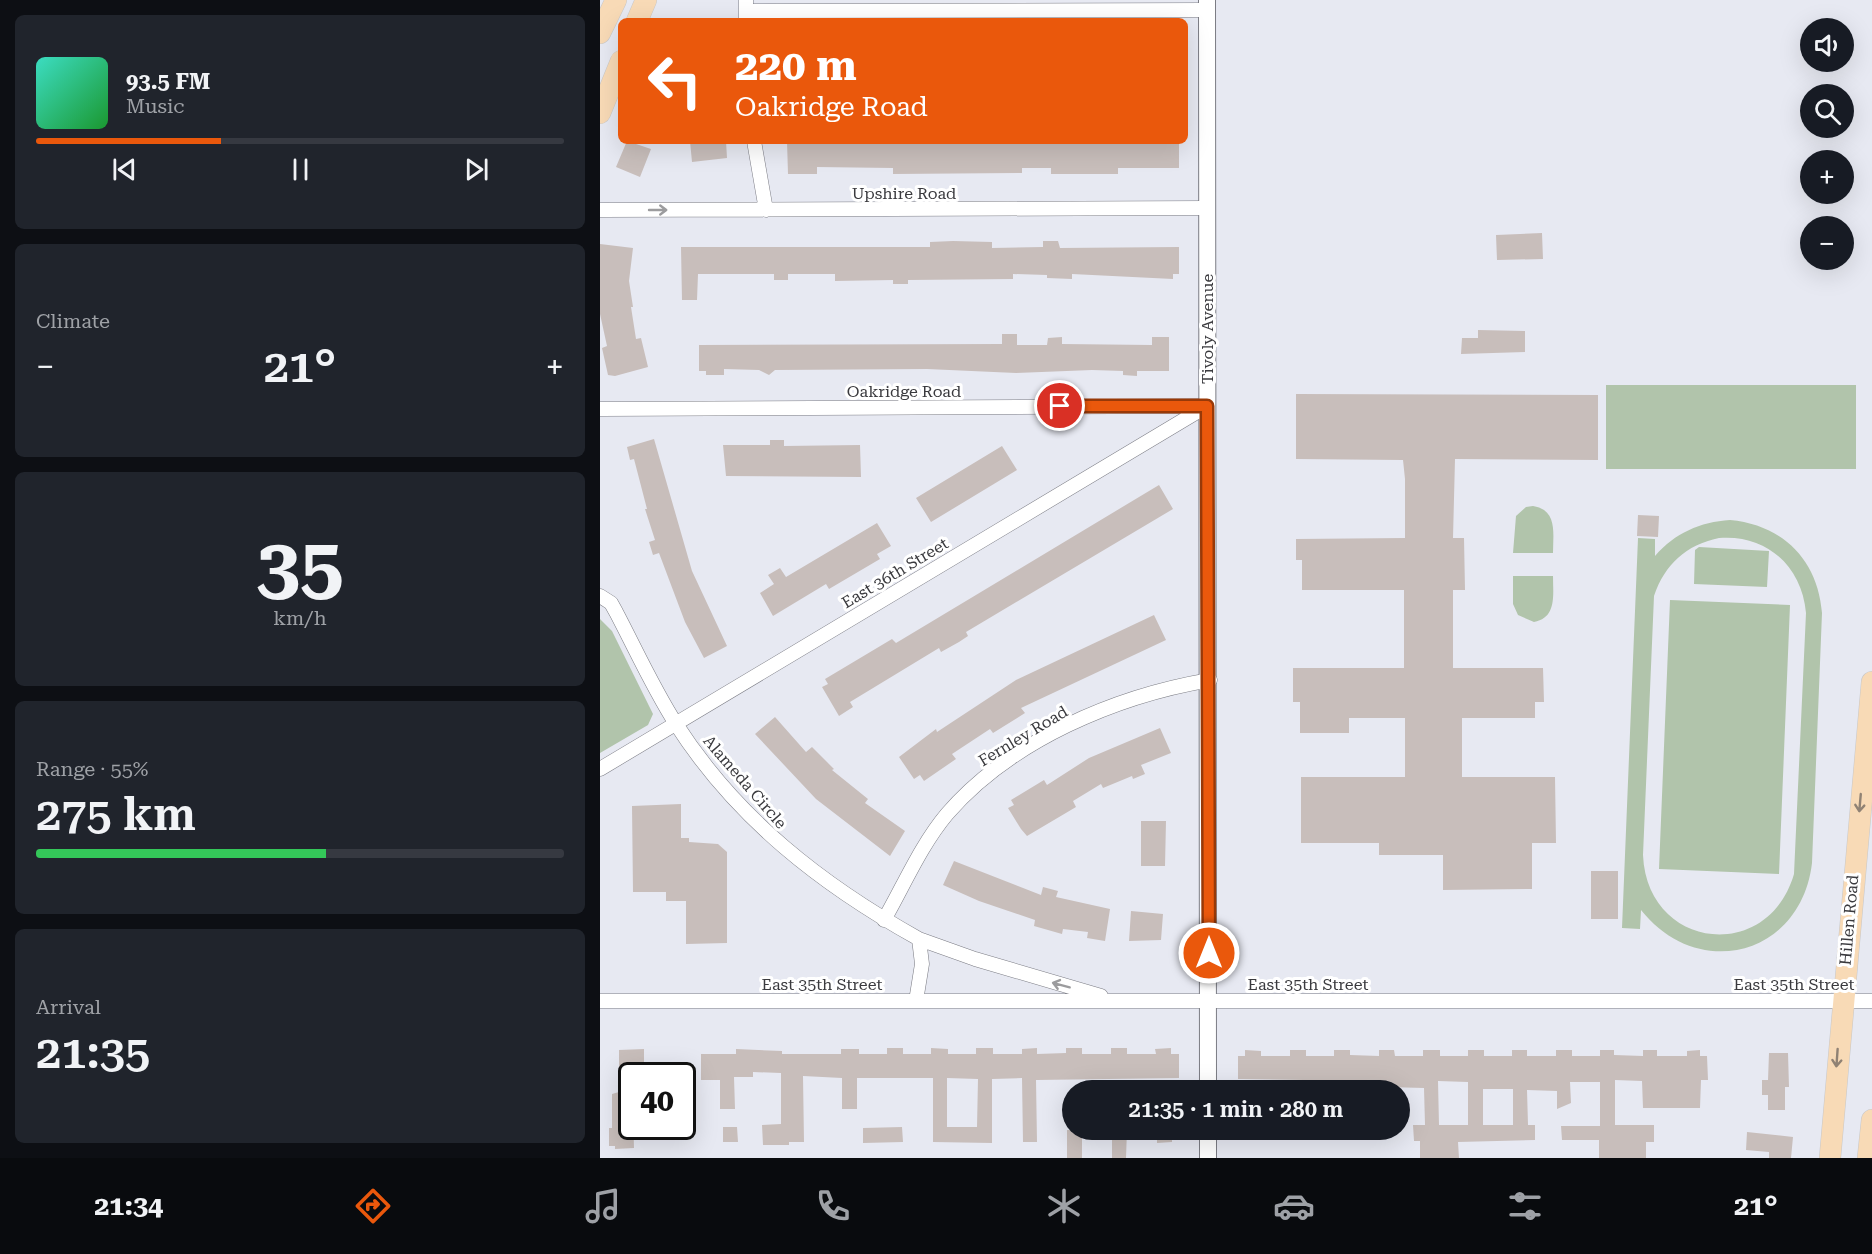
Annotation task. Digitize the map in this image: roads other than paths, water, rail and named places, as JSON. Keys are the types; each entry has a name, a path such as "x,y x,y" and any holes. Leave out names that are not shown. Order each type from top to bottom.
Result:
{"main road":[{"path":"600,33 616,0"},
{"path":"638,18 645,0"},
{"path":"600,81 618,54"},
{"path":"600,113 618,68"},
{"name":"Hillen Road","path":"1830,1158 1842,1000 1872,682"},
{"path":"1868,1158 1872,1119"}],"street":[{"path":"746,11 1207,5"},
{"name":"Tivoly Avenue","path":"1207,5 1209,1080"},
{"path":"755,144 766,210"},
{"name":"Upshire Road","path":"600,210 1207,208"},
{"name":"Oakridge Road","path":"600,409 1207,406"},
{"name":"East 36th Street","path":"600,769 1207,406"},
{"name":"Alameda Circle","path":"600,596 611,603 676,724 721,785 781,846 837,890 919,939 975,959 1118,1000"},
{"name":"Fernley Road","path":"884,920 946,815 972,788 995,769 1048,737 1127,699 1164,688 1210,680"},
{"path":"916,1001 922,964 919,939"},
{"name":"East 35th Street","path":"600,1001 1872,1001"},
{"path":"1208,1140 1208,1158"}]}
